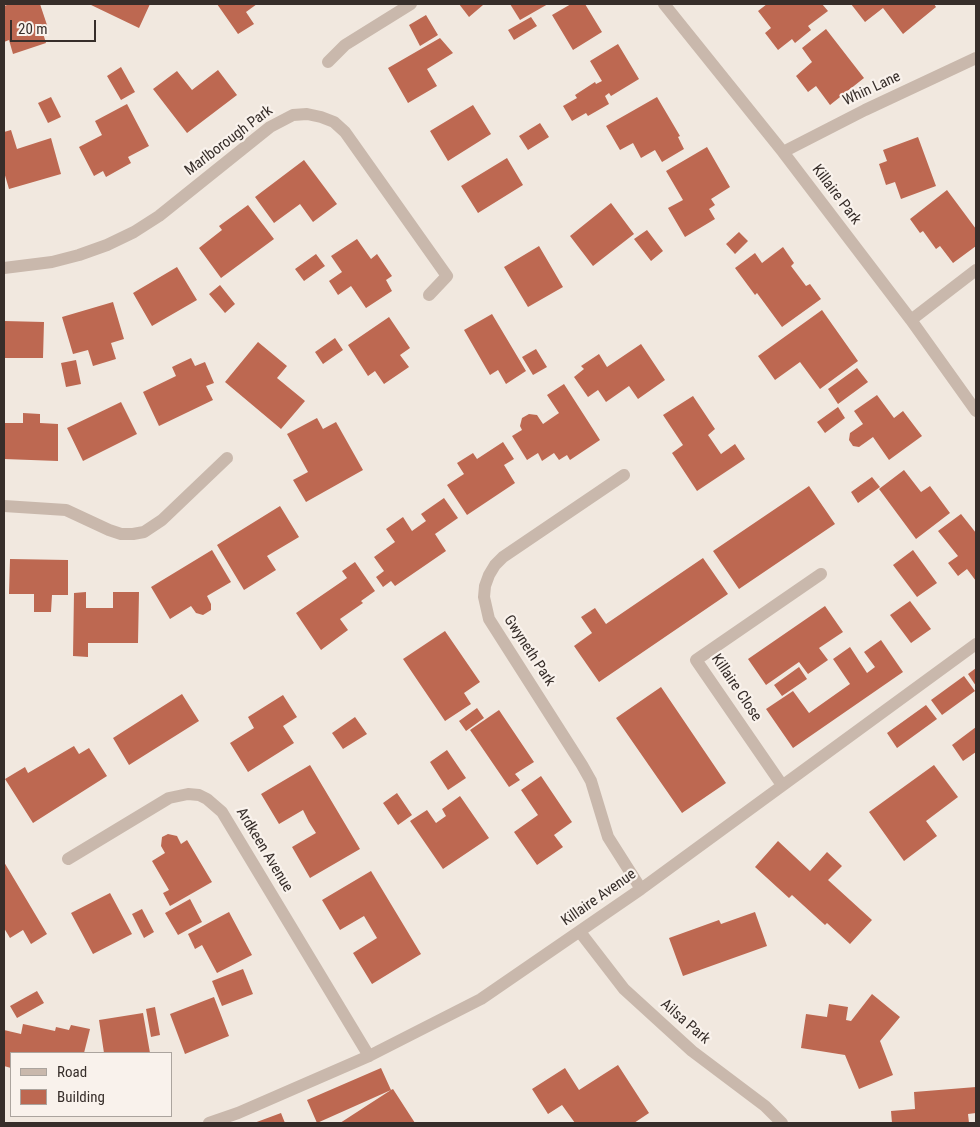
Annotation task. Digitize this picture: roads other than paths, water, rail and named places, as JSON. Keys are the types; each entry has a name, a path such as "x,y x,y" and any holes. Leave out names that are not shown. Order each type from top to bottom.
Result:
{"street":[{"path":"328,62 345,45 411,4"},
{"name":"Killaire Park","path":"664,4 783,152 912,320 976,411"},
{"name":"Whin Lane","path":"783,152 865,110 976,58"},
{"name":"Marlborough Park","path":"4,268 25,267 78,255 107,245 134,232 159,216 270,127 293,115 307,114 321,116 334,122 345,132 447,276 429,294"},
{"path":"912,320 976,270"},
{"path":"4,506 66,510 108,530 121,534 133,534 149,529 162,520 226,458"},
{"name":"Gwyneth Park","path":"624,475 503,557 488,575 484,597 489,619 591,781 608,837 641,889"},
{"name":"Killaire Close","path":"782,785 696,660 821,574"},
{"name":"Killaire Avenue","path":"209,1123 238,1113 369,1056 481,999 641,889 976,644"},
{"name":"Ardkeen Avenue","path":"68,859 169,798 188,794 208,799 222,812 369,1056"},
{"name":"Ailsa Park","path":"580,932 624,989 692,1052 765,1106 782,1123"}]}
